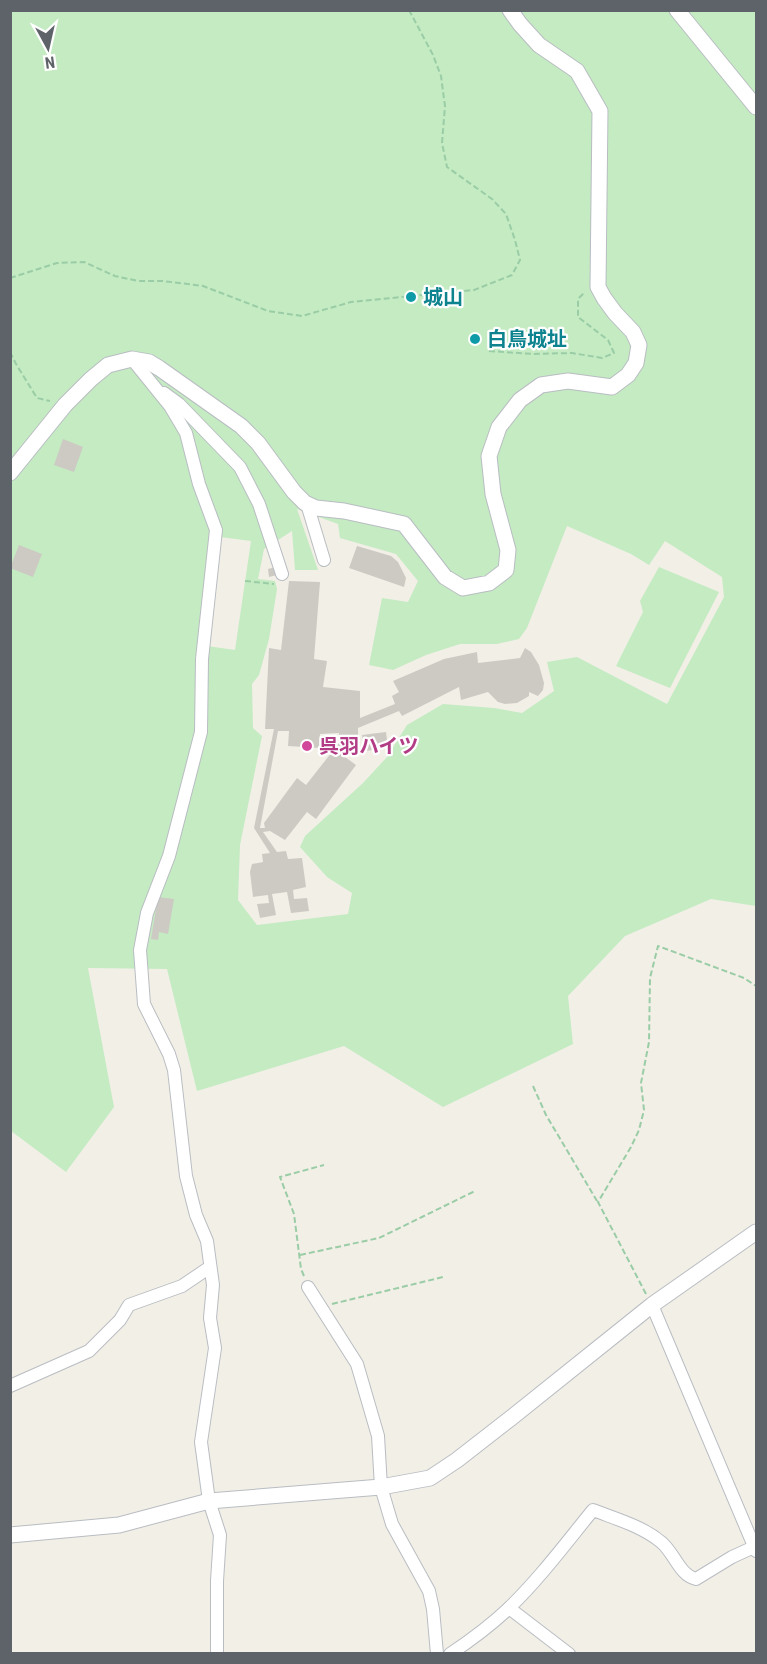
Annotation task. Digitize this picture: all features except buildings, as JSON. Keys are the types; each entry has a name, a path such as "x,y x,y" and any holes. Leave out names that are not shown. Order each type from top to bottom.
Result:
{"street":[{"path":"10,473 65,405 91,380 108,365 132,358 149,362 159,368 241,426 258,442 294,492 307,504 316,508 404,524 445,577 463,588 489,583 506,570 508,549 493,494 489,456 500,427 520,400 540,385 568,381 612,387 628,375 636,363 639,345 633,332 615,313 598,287 600,111 577,71 539,45 510,10"},
{"path":"677,10 756,107"},
{"path":"132,358 170,406 186,433 199,484 216,530 202,659 201,732 169,856 147,913 141,950 144,1004 169,1054 174,1071 186,1176 196,1215 207,1241 213,1285 210,1318 215,1348 201,1442 209,1501 220,1535 217,1581 217,1653"},
{"path":"155,388 179,404 240,467 259,504 281,580"},
{"path":"307,504 324,560"},
{"path":"10,1535 119,1525 209,1501 381,1487 430,1478 511,1418 652,1305 756,1232"},
{"path":"10,1386 89,1351 120,1320 129,1305 182,1286 210,1267"},
{"path":"308,1287 357,1364 378,1436 381,1487 392,1524 429,1591 437,1653"},
{"path":"450,1653 489,1626 509,1608 545,1570 593,1510 634,1526 662,1542 687,1575 696,1579 732,1557 755,1549 652,1305"},
{"path":"509,1608 569,1653"}],"path":[{"path":"10,278 57,263 84,262 115,276 138,281 163,280 203,286 268,311 302,316 351,302 474,290 512,275 520,260 506,214 492,199 447,167 442,143 445,106 441,76 433,55 409,10"},
{"path":"489,351 533,354 572,353 602,358 614,353 608,340 578,317 578,298 590,289"},
{"path":"10,352 37,398 65,405"},
{"path":"245,580 281,580"},
{"path":"598,1202 631,1147 639,1130 644,1110 641,1083 649,1042 650,978 658,946 744,978 756,986"},
{"path":"533,1086 546,1115 598,1202 652,1305"},
{"path":"308,1287 301,1269 294,1214 280,1177 324,1165"},
{"path":"300,1255 379,1238 475,1191"},
{"path":"320,1307 443,1276"}],"green space":[{"path":"11,11 756,11 756,906 711,899 625,936 568,996 573,1044 443,1107 344,1046 197,1091 167,969 88,968 114,1107 66,1172 11,1131","holes":["297,509 338,524 340,538 396,554 418,581 408,602 382,598 369,665 393,670 426,655 460,644 497,644 519,639 527,628 567,526 631,554 649,565 665,541 722,577 724,597 667,704 577,657 547,662 554,691 522,713 443,704 407,725 387,757 363,783 305,836 300,847 327,877 352,893 348,914 257,925 238,900 240,845 262,736 253,728 252,684 259,675 269,639 277,589 275,581 258,579 264,549 292,531 295,570 318,570","220,537 251,541 235,650 207,646"]},
{"path":"659,567 719,592 670,688 616,666 643,612 640,601"}],"place":[{"name":"城山","path":"411,297"},
{"name":"白鳥城址","path":"475,339"},
{"name":"呉羽ハイツ","path":"307,746"}]}
